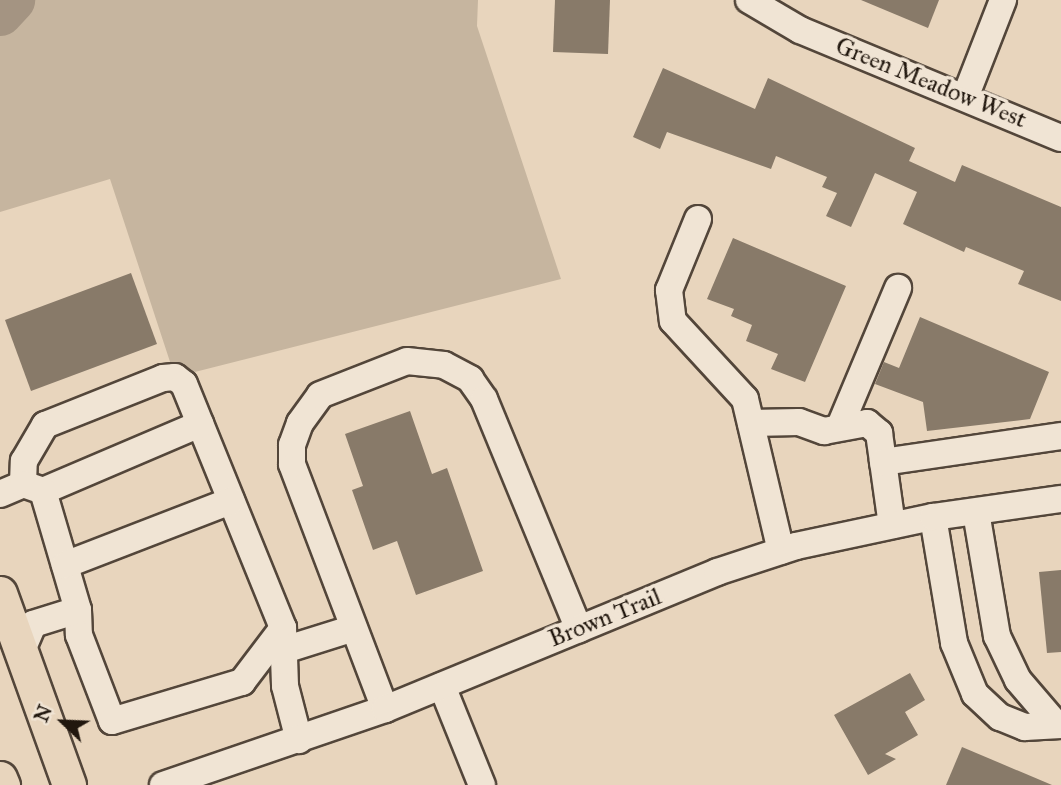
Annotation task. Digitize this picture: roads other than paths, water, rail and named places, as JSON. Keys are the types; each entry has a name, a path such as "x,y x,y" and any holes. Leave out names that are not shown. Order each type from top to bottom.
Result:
{"main road":[{"path":"0,593 23,648 69,785"},
{"path":"0,778 3,785"}],"street":[{"name":"Green Meadow West","path":"750,0 800,30 966,95 1061,138"},
{"path":"966,95 1003,0"},
{"path":"698,219 669,290 673,321 746,399 780,551"},
{"path":"840,426 898,288"},
{"path":"385,709 292,464 292,445 306,410 320,395 407,361 425,360 457,370 484,399 579,629"},
{"path":"299,740 285,686 284,639 184,384 175,377 163,379 45,425 24,461 22,490 65,565 78,610 79,635 112,721 242,682 284,639 354,628"},
{"path":"751,423 799,422 824,431 867,423 879,433 892,525"},
{"path":"22,490 200,424"},
{"path":"883,462 1061,436"},
{"name":"Brown Trail","path":"163,785 385,709 579,629 780,551 933,517 1061,499"},
{"path":"65,565 231,501"},
{"path":"976,512 997,636 1018,680 1057,724"},
{"path":"933,517 954,643 975,694 1000,717 1025,727 1057,724"},
{"path":"23,648 33,624 78,610"},
{"path":"442,686 482,785"}],"waterway":[{"path":"0,13 12,0"}]}
